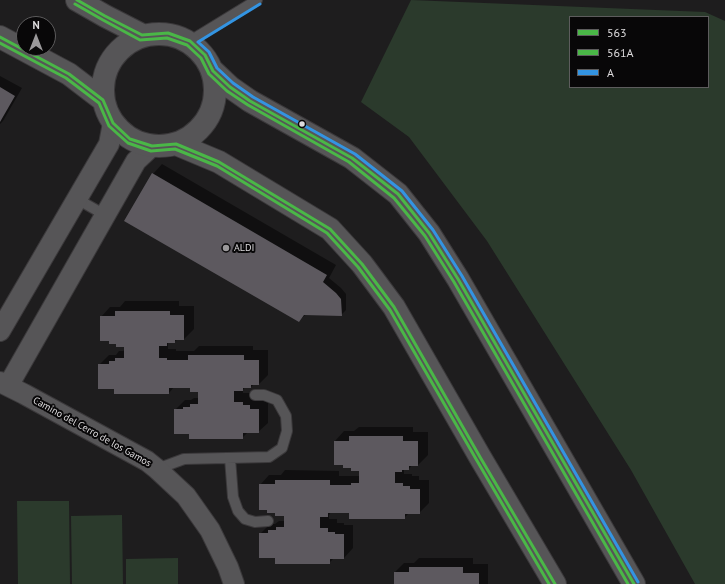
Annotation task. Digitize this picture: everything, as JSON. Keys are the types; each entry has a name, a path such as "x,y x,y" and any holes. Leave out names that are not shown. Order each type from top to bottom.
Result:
{"street":[{"path":"77,0 142,35"},
{"path":"168,33 190,42 205,55 213,71 216,96 206,122 189,138 176,144 152,146 130,138 113,123 103,100 104,73 123,46 142,35 168,33"},
{"path":"0,37 69,74 103,100"},
{"path":"213,71 230,87 250,101 352,158 398,194 429,233 458,279 634,584"},
{"path":"0,331 109,144 113,123"},
{"path":"176,144 219,162 330,229 362,264 394,307 555,584"},
{"name":"Camino del Cerro de los Gamos","path":"152,146 136,161 4,384 147,461 157,469 186,496 210,530 228,567 234,584"}],"lane":[{"path":"190,42 257,0"},
{"path":"77,199 105,215"},
{"path":"157,469 184,459 269,457 282,448 287,432 286,416 277,400 264,395 255,395"},
{"path":"230,458 233,497 238,511 244,519 255,522 268,521"}],"green space":[{"path":"411,0 705,12 725,21 725,584 695,584 631,470 487,241 409,137 361,102"},
{"path":"17,501 69,501 70,584 18,584"},
{"path":"122,515 123,584 72,584 71,516"},
{"path":"178,558 178,584 126,584 126,559"}],"building":[{"path":"0,87 15,96 0,122"},
{"name":"ALDI","path":"152,173 327,275 323,282 341,299 342,316 304,315 299,322 124,221"},
{"path":"115,311 170,311 170,315 184,315 184,340 175,340 175,343 167,343 167,346 159,346 159,358 167,358 167,360 188,360 188,355 244,355 244,360 259,360 259,385 251,385 251,388 243,388 243,391 234,391 234,402 243,402 243,405 250,405 250,409 259,409 259,433 243,433 243,439 189,439 189,434 174,434 174,409 183,409 183,407 190,407 190,404 198,404 198,392 190,392 190,388 169,388 169,394 114,394 114,389 98,389 98,364 109,364 109,361 115,361 115,358 124,358 124,347 116,347 116,344 109,344 109,341 100,341 100,316 115,316"},
{"path":"349,436 403,436 403,441 418,441 418,466 409,466 409,470 395,472 395,483 403,483 403,486 410,486 410,489 420,489 420,514 405,514 405,519 349,519 349,513 328,513 328,517 320,517 320,528 328,528 328,532 335,532 335,534 344,534 344,559 330,559 330,564 275,564 275,558 259,558 259,533 268,533 268,530 276,530 276,527 284,527 284,516 275,516 275,513 267,513 267,510 259,510 259,484 275,484 275,480 330,480 330,485 351,485 351,483 359,483 359,471 351,471 351,468 343,468 343,465 334,465 334,441 349,441"},
{"path":"409,567 463,567 463,573 479,573 479,584 394,584 394,572 409,572"}],"transit line":[{"name":"563","path":"77,0 142,35 168,33 190,41 205,55 213,71 230,87 250,101 352,158 398,194 429,233 458,279 634,584"},
{"name":"561A","path":"75,4 140,40 167,38 187,45 201,58 209,74 227,91 248,105 349,162 394,198 425,236 454,282 628,584"},
{"name":"A","path":"260,4 198,42 209,52 217,68 233,83 253,97 355,154 402,191 433,230 462,276 638,582"},
{"name":"563","path":"0,37 69,74 103,100 113,123 130,139 152,146 176,144 219,162 330,229 362,264 394,307 555,584"},
{"name":"561A","path":"0,43 66,78 99,103 109,126 128,143 151,151 175,149 217,166 327,233 358,267 390,310 549,584"}],"place":[{"name":"ALDI","path":"226,248"}]}
